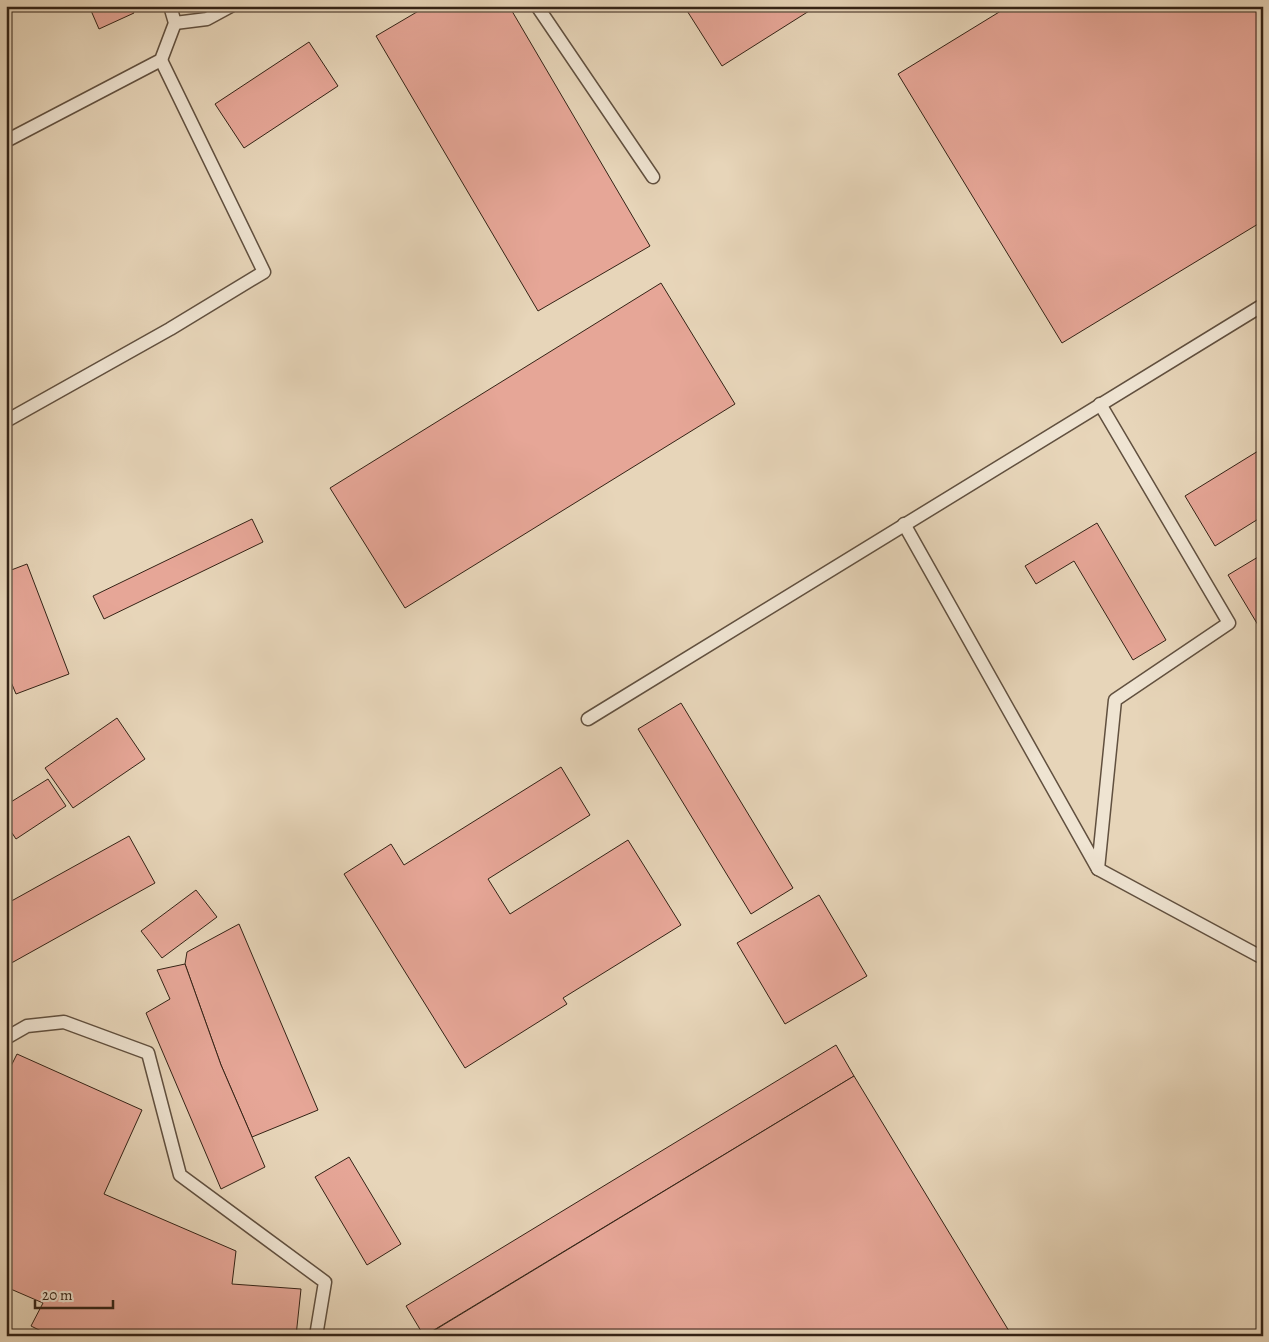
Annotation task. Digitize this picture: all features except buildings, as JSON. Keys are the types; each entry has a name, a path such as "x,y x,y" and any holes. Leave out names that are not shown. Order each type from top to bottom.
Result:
{"lane":[{"path":"6,141 161,60 175,23 170,6"},
{"path":"175,23 207,19 231,6"},
{"path":"537,6 653,177"},
{"path":"6,421 264,272 161,60"},
{"path":"588,719 1263,305"},
{"path":"1098,869 1115,700 1229,623 1100,404"},
{"path":"904,524 1098,869 1263,958"},
{"path":"6,1038 27,1026 64,1022 148,1053 180,1175 325,1282 316,1336"}]}
